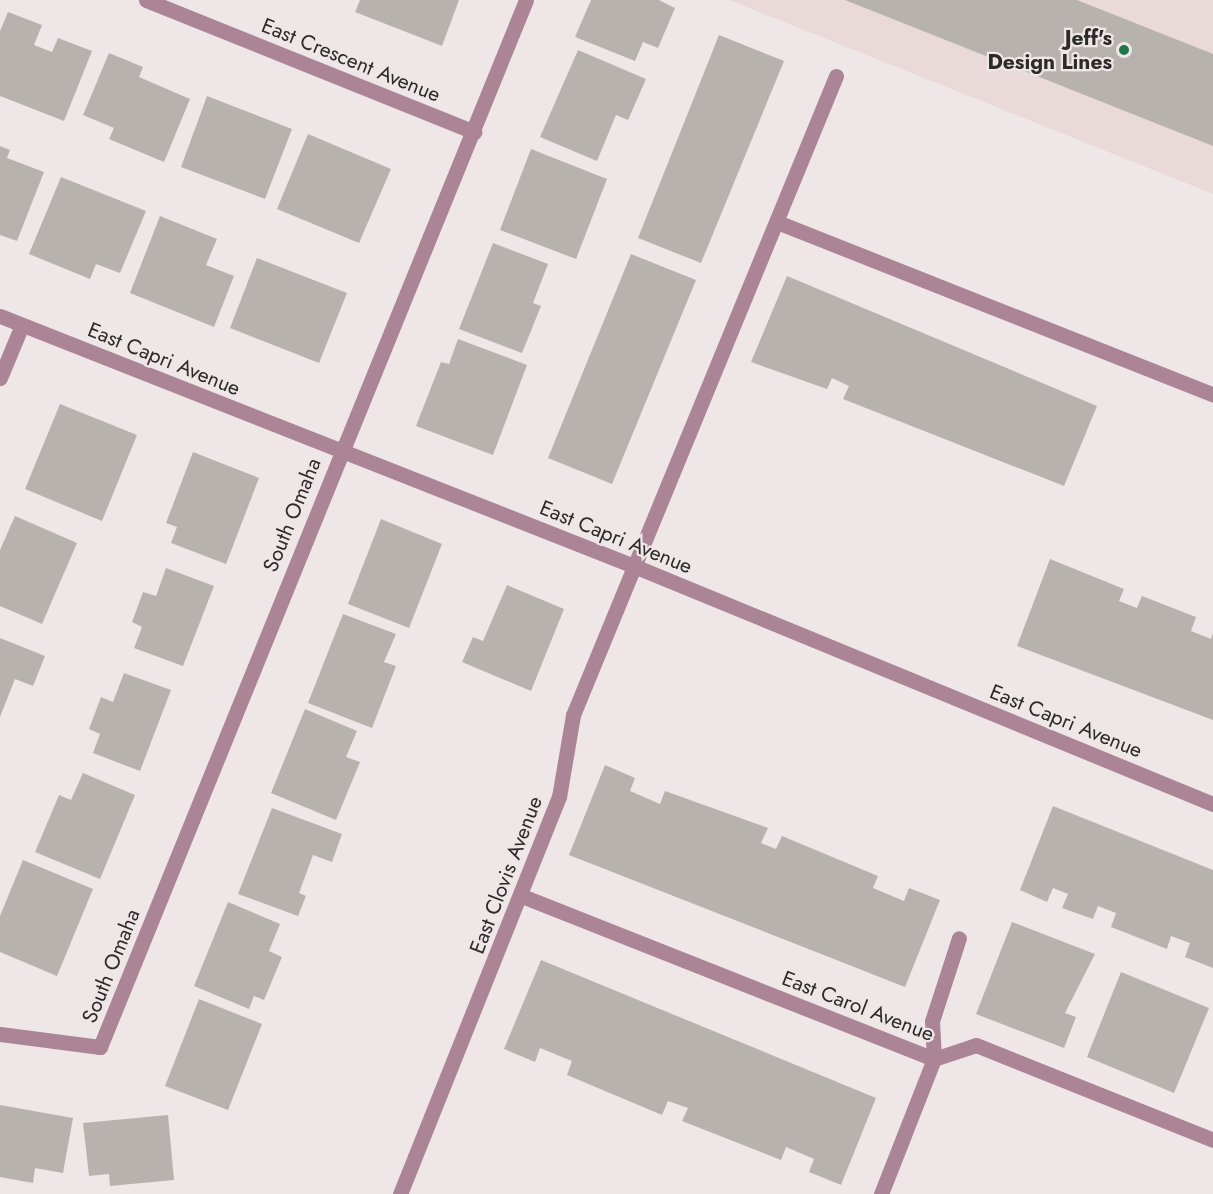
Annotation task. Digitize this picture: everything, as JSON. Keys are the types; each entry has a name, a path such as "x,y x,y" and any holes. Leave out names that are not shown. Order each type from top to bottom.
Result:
{"street":[{"name":"East Crescent Avenue","path":"146,0 475,132"},
{"name":"South Omaha","path":"0,1034 100,1047 340,453 475,132 526,0"},
{"name":"East Clovis Avenue","path":"400,1194 522,896 559,797 573,715 836,76"},
{"path":"777,222 1213,395"},
{"name":"East Capri Avenue","path":"0,316 340,453 634,566 1213,804"},
{"path":"0,378 22,325"},
{"name":"East Carol Avenue","path":"522,896 934,1059 976,1045 1213,1140"},
{"path":"881,1194 934,1059 932,1021 959,938"}],"shaded area":[{"path":"729,0 1213,0 1213,194"}],"building":[{"path":"360,0 459,0 442,46 355,12"},
{"path":"591,0 659,0 675,8 658,48 643,42 635,61 575,37"},
{"path":"845,0 1077,0 1213,54 1213,146"},
{"path":"8,12 42,25 34,45 52,52 58,38 92,51 64,121 0,96 0,31"},
{"path":"719,35 784,61 701,263 638,238"},
{"path":"578,50 646,79 628,120 616,115 597,161 540,137"},
{"path":"109,53 143,67 139,77 190,99 164,162 109,139 114,128 83,115"},
{"path":"207,96 292,129 265,199 181,167"},
{"path":"308,134 391,169 359,243 277,209"},
{"path":"0,146 10,150 7,158 44,172 17,241 0,235"},
{"path":"531,149 607,179 576,259 500,230"},
{"path":"61,177 146,211 120,273 96,264 90,279 29,254"},
{"path":"160,216 217,239 206,265 234,276 214,327 130,293"},
{"path":"493,243 548,264 533,303 541,306 522,353 459,329"},
{"path":"631,254 696,280 612,484 548,458"},
{"path":"257,258 347,293 319,363 230,328"},
{"path":"787,276 1097,406 1064,486 843,399 849,386 832,378 827,389 751,362"},
{"path":"458,339 527,365 493,455 416,426 441,362 449,364"},
{"path":"60,404 137,435 102,521 25,489"},
{"path":"193,452 259,478 226,564 171,543 177,527 166,523"},
{"path":"15,516 77,543 42,624 0,606 0,550"},
{"path":"381,519 442,544 409,628 348,604"},
{"path":"1050,559 1124,589 1119,601 1137,608 1142,596 1196,617 1191,631 1211,639 1213,633 1213,720 1017,646"},
{"path":"166,568 214,586 183,666 134,648 142,627 132,622 143,592 156,596"},
{"path":"507,585 564,609 531,691 462,662 473,637 483,641"},
{"path":"343,614 396,634 384,662 396,666 372,728 308,703"},
{"path":"0,638 45,656 33,686 15,679 0,717"},
{"path":"124,673 171,690 140,771 93,753 100,734 89,729 101,697 113,702"},
{"path":"305,709 357,731 346,757 360,762 336,820 271,793"},
{"path":"605,765 635,778 630,791 660,804 665,791 768,828 761,843 776,849 782,836 878,876 873,888 904,901 909,888 940,900 905,987 569,855"},
{"path":"83,773 135,795 100,879 35,852 59,795 71,800"},
{"path":"1053,806 1213,870 1213,968 1185,957 1190,943 1171,936 1167,949 1111,927 1116,913 1098,906 1093,919 1062,908 1068,894 1053,888 1047,902 1020,890"},
{"path":"272,808 342,834 332,862 313,855 299,893 306,896 298,916 238,894"},
{"path":"23,860 93,889 57,976 0,952 0,916"},
{"path":"228,902 280,924 269,951 282,957 264,1000 254,996 249,1009 194,986"},
{"path":"1012,922 1095,954 1065,1013 1076,1017 1064,1048 976,1014"},
{"path":"541,960 876,1098 841,1185 809,1172 814,1159 786,1147 781,1160 682,1121 688,1108 668,1101 662,1115 567,1075 572,1061 540,1048 535,1062 504,1049"},
{"path":"1121,972 1209,1008 1174,1093 1087,1057"},
{"path":"199,999 262,1024 228,1110 165,1086"},
{"path":"0,1105 73,1118 63,1173 35,1168 33,1183 0,1177"},
{"path":"168,1115 174,1180 110,1186 109,1174 89,1176 83,1123"}],"place":[{"name":"Jeff's Design Lines","path":"1124,50"}]}
